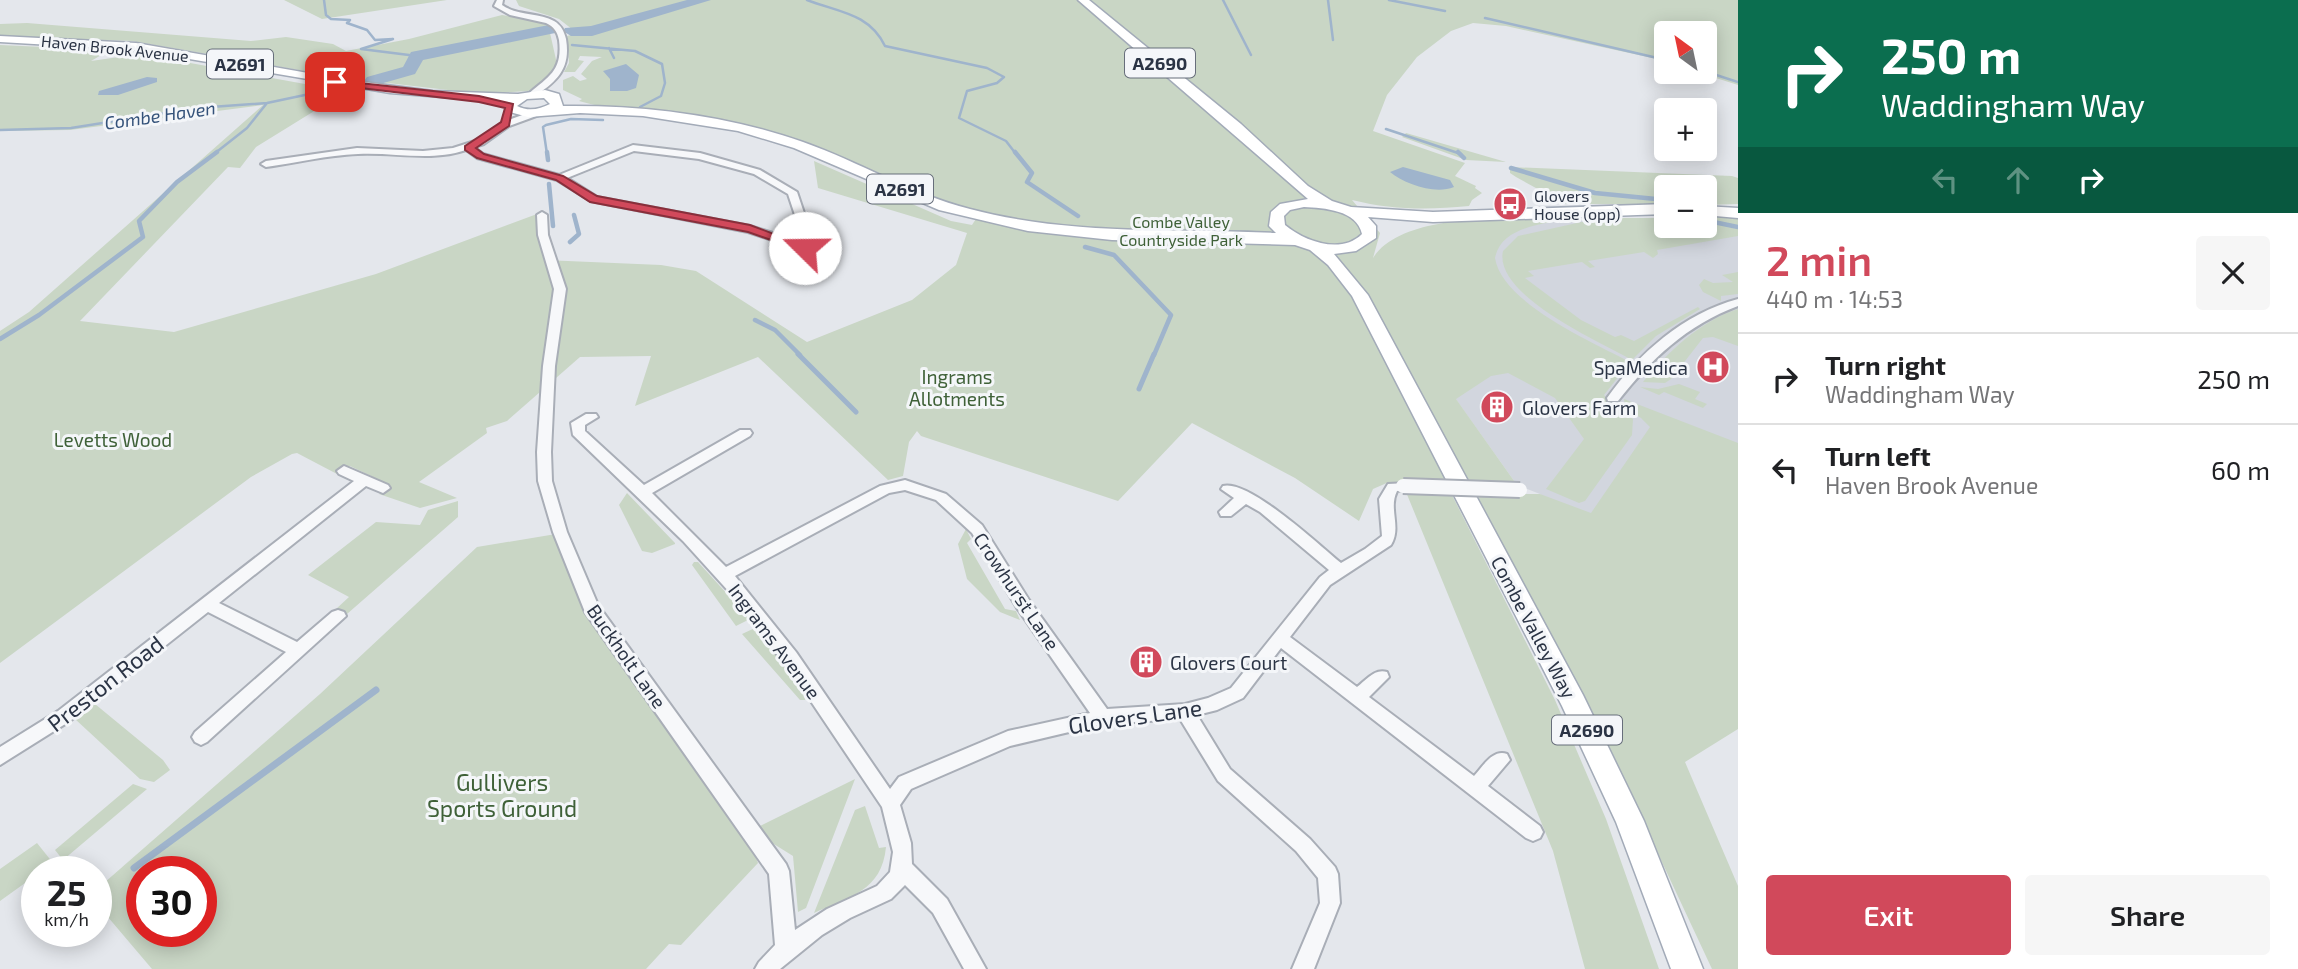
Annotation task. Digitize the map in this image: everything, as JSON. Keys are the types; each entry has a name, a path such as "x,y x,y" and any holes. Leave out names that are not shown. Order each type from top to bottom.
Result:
{"main road":[{"name":"A2690","path":"1083,0 1236,127 1303,189 1328,205"},
{"name":"Haven Brook Avenue","path":"0,39 124,45 180,52 335,82 517,102"},
{"path":"517,102 550,105 522,113 517,102"},
{"name":"A2691","path":"550,105 696,121 767,135 826,156 922,199 1002,221 1131,236 1297,240"},
{"name":"A2690","path":"1267,157 1284,193 1280,213"},
{"path":"1349,211 1365,222 1370,230 1368,238 1359,245 1338,248 1314,246 1281,230 1280,213 1304,203 1328,205 1349,211 1433,217"},
{"path":"1370,230 1393,222 1433,217 1654,209"},
{"name":"A2691","path":"1215,236 1280,213"},
{"name":"Combe Valley Way","path":"1359,245 1355,262 1360,295"},
{"name":"Combe Valley Way","path":"1314,246 1334,262 1360,295 1574,703 1630,821 1687,969"}],"street":[{"path":"500,0 498,6 505,13 558,27 564,63 550,82 517,102 506,124"},
{"path":"266,164 336,153 385,150 442,153 469,148 506,124 550,105 550,82"},
{"path":"336,153 343,140"},
{"path":"469,148 480,156 560,178 594,199 779,237 805,248"},
{"path":"560,178 633,148 700,156 757,172 792,192 802,222 779,237"},
{"path":"298,158 301,169"},
{"name":"Buckholt Lane","path":"542,215 543,235 560,289 549,366 544,452 545,481 560,532 591,608 779,871 786,947"},
{"path":"695,230 705,220"},
{"path":"1614,398 1659,344 1714,309 1738,302"},
{"name":"Ingrams Avenue","path":"591,417 578,423 578,432 643,492 724,575 803,676 890,804"},
{"path":"643,492 745,433"},
{"path":"344,471 383,488"},
{"name":"Preston Road","path":"0,757 64,716 365,480"},
{"name":"Crowhurst Lane","path":"724,575 885,489 905,485 942,496 977,529 1023,604 1103,717"},
{"name":"Glovers Lane","path":"890,804 905,783 1008,739 1103,717 1185,711 1211,705 1237,693 1325,581 1384,545 1389,536 1385,504 1393,487 1520,490"},
{"path":"1228,489 1265,508 1339,570"},
{"path":"1226,512 1245,497"},
{"path":"207,604 299,650"},
{"path":"201,737 230,719 299,650 338,616"},
{"path":"1281,639 1533,832"},
{"path":"1357,697 1381,677"},
{"path":"1185,711 1224,775 1303,845 1328,874 1329,903 1303,969"},
{"path":"1475,787 1501,760"},
{"path":"766,969 786,947 836,914 877,897 892,884 902,868 900,838 890,804"},
{"path":"902,868 940,906 975,969"}],"shaded area":[{"path":"1738,216 1738,529 1657,570 1540,494 1517,485 1445,384 1440,243 1571,218 1654,218 1654,238 1717,238 1717,222"}],"green space":[{"path":"284,0 447,0 322,19"},
{"path":"516,0 1738,0 1738,85 1717,78 1717,21 1654,21 1654,58 1506,26 1473,23 1451,31 1417,57 1387,95 1373,131 1465,163 1455,176 1476,186 1482,193 1472,200 1469,206 1439,208 1396,207 1352,200 1380,233 1373,258 1388,243 1409,232 1435,225 1493,218 1571,218 1515,233 1499,247 1495,258 1501,275 1531,305 1572,332 1630,362 1604,395 1616,408 1633,419 1632,435 1585,501 1579,503 1546,489 1584,439 1555,398 1508,373 1491,376 1456,399 1517,485 1389,482 1373,489 1359,521 1295,478 1192,423 1118,501 921,436 917,431 909,442 903,476 888,480 758,357 635,406 651,356 580,357 507,421 486,428 487,433 419,482 457,498 420,508 379,494 390,485 350,466 337,474 297,453 292,454 251,477 0,663 0,331 29,312 263,105 70,130 0,131 0,45 110,50 91,61 119,57 110,55 119,50 338,90 319,98 324,105 256,147 240,168 228,167 80,321 174,332 376,274 537,214 537,236 544,260 661,265 696,271 807,342 912,300 956,265 967,233 818,188 814,161 951,221 972,225 981,211 928,196 827,152 775,133 579,101 582,99 563,90 563,80 573,76 580,81 587,79 581,74 592,61 602,57 580,56 578,60 584,61 575,72 564,72 569,63 567,36 577,33 559,19 519,6"},
{"path":"502,15 537,20 555,27 550,33 557,64 543,82 528,91 482,94 345,78 132,41 0,36 0,24 27,23 251,41 286,37 333,44 346,51 409,39"},
{"path":"1406,133 1506,162 1466,160 1402,137"},
{"path":"1510,167 1707,175 1654,175 1654,204 1565,204 1510,173"},
{"path":"1717,175 1738,178 1738,204 1717,205"},
{"path":"1717,215 1738,216 1738,236 1657,250 1658,254 1653,258 1644,252 1588,261 1595,267 1590,268 1582,262 1528,271 1534,276 1525,278 1581,320 1615,337 1621,335 1634,341 1698,307 1700,309 1656,336 1632,360 1574,329 1531,300 1514,284 1504,268 1503,251 1518,236 1586,221 1584,218 1654,218 1654,238 1717,238"},
{"path":"1738,272 1738,294 1721,296 1721,301 1703,292 1699,285 1704,279 1713,283 1733,282 1722,275"},
{"path":"1738,309 1738,346 1713,337 1703,338 1671,379 1665,383 1643,382 1698,329"},
{"path":"1679,384 1700,392 1695,399 1707,404 1703,408 1664,392 1659,395 1640,387 1658,389"},
{"path":"1624,399 1738,443 1738,729 1685,762 1738,886 1738,969 1712,969 1587,702 1476,494 1540,494 1591,513 1650,427 1625,408"},
{"path":"1406,492 1451,493 1555,700 1606,819 1659,969 1585,969 1553,851"},
{"path":"627,493 675,544 652,553 642,551 619,505"},
{"path":"458,501 458,517 347,614 336,609 349,597 308,575 376,522 420,525 428,510"},
{"path":"966,529 971,539 967,543 1005,609 1016,611 1020,620 1000,612 967,579 958,544"},
{"name":"Gullivers Sports Ground","path":"556,534 586,612 750,842 758,863 681,945 669,944 646,969 152,969 133,947 217,947 217,856 135,856 320,694 477,547"},
{"path":"698,562 750,619 736,626 692,565"},
{"path":"757,627 806,696 805,700 800,700 742,634"},
{"path":"95,704 163,760 170,770 154,782 140,779 75,719"},
{"path":"855,779 806,908 798,912 793,856 769,841 758,827"},
{"path":"133,784 147,789 68,856 60,856 55,850"},
{"path":"865,806 879,848 886,847 878,874 871,883 851,897 814,913 855,810"},
{"path":"37,843 47,856 21,856 21,886 0,901 0,869"},
{"name":"Gullivers Sports Ground","path":"126,864 126,938 112,922 112,876"}],"water":[{"path":"626,64 639,75 636,88 610,91 610,79 603,71"},
{"path":"147,77 157,78 157,82 118,95 98,95 99,91"},
{"path":"1403,167 1450,180 1454,187 1438,190 1420,187 1390,172"}],"waterway":[{"path":"324,0 326,15 331,19 350,20 347,23 367,30 375,40 393,39 361,49 417,56"},
{"name":"Combe Haven","path":"571,31 592,31 704,0"},
{"path":"807,0 861,20 878,35 885,46 987,68 1004,77 997,83 967,91 959,118 1006,141 1016,154"},
{"path":"1223,0 1251,55"},
{"path":"1328,0 1333,40"},
{"path":"1389,0 1445,11"},
{"path":"1485,18 1654,57"},
{"name":"Combe Haven","path":"373,81 409,70 417,56 554,29"},
{"path":"572,45 609,49"},
{"path":"609,49 635,51 662,64 665,83 661,96 640,107"},
{"path":"609,49 614,58"},
{"path":"1717,75 1738,82"},
{"name":"Combe Haven","path":"267,103 319,92"},
{"name":"Combe Haven","path":"0,130 71,128 197,108 267,103"},
{"path":"214,154 247,128 267,103"},
{"path":"547,154 543,127 546,125 571,119 603,120"},
{"path":"1386,129 1460,154"},
{"path":"0,339 39,315 143,237 139,221 177,182 217,152"},
{"path":"547,152 548,160"},
{"path":"1015,152 1032,173 1027,182 1078,216"},
{"path":"1460,154 1464,158"},
{"path":"1511,168 1595,193 1654,199"},
{"path":"549,184 553,226"},
{"path":"570,242 579,234 574,215"},
{"path":"1717,223 1738,227"},
{"path":"1085,247 1114,255 1171,315 1154,355"},
{"path":"755,320 775,330 800,355"},
{"path":"798,354 856,412"},
{"path":"1139,389 1154,354"},
{"path":"150,856 376,690"}],"place":[{"name":"Glovers House (opp)","path":"1510,204"},
{"name":"SpaMedica","path":"1713,367"},
{"name":"Glovers Farm","path":"1497,407"},
{"name":"Glovers Court","path":"1146,662"}],"route":[{"path":"335,82 479,99 510,106 506,124 469,148 480,156 560,178 577,192 594,199 726,223 779,237 805,248"}],"park label":[{"name":"Combe Valley Countryside Park","path":"1181,230"},
{"name":"Ingrams Allotments","path":"957,387"},
{"name":"Levetts Wood","path":"113,439"}]}
